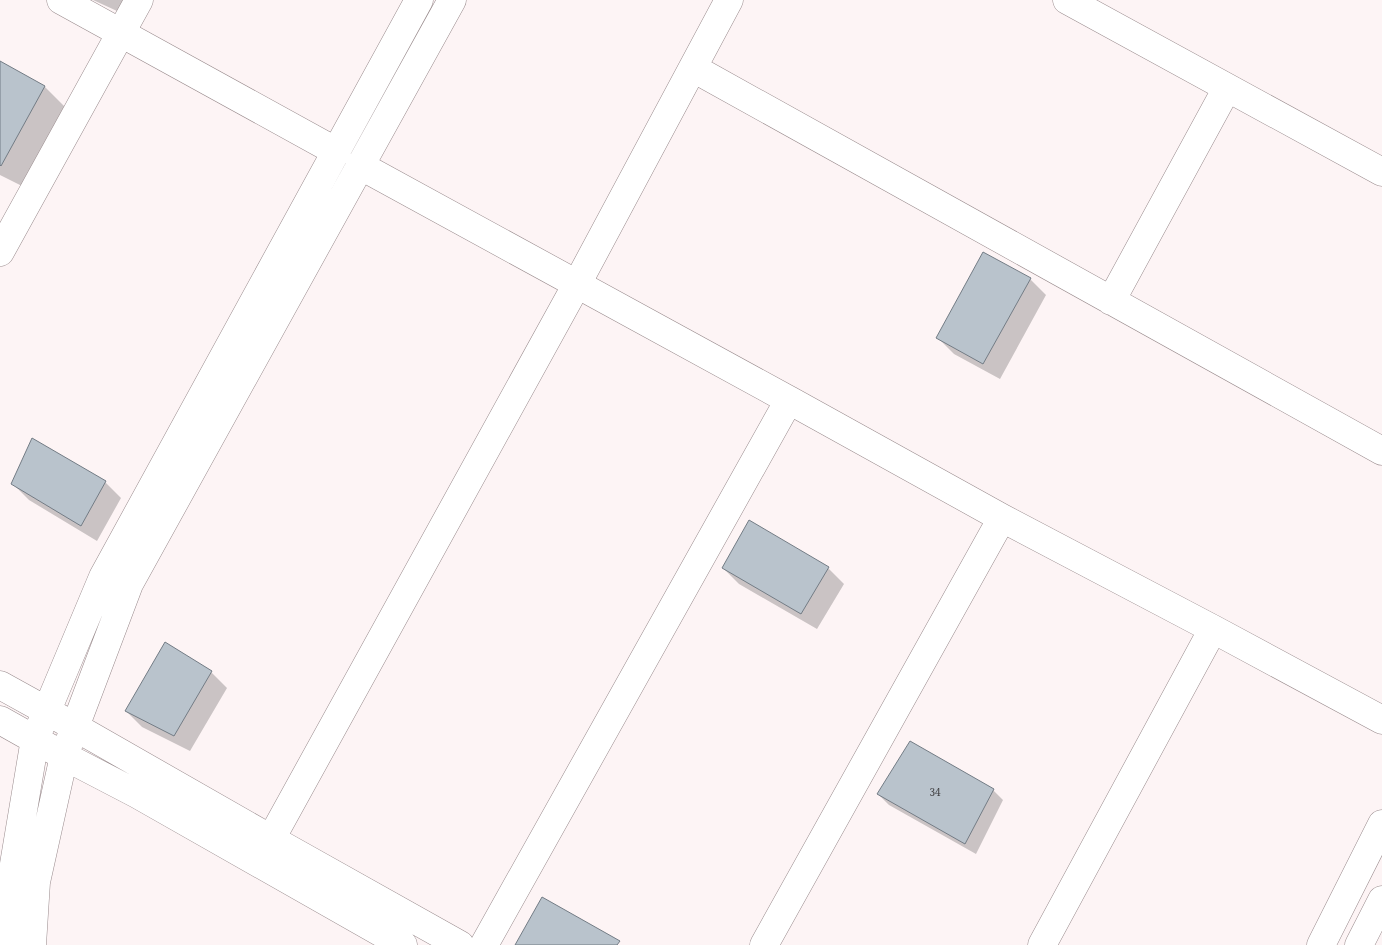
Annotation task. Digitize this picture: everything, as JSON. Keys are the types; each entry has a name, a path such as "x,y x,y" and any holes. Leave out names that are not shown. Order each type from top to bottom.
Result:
{"street":[{"path":"61,0 337,152"},
{"path":"0,252 139,0"},
{"path":"6,945 8,900 35,739 103,577 420,0"},
{"path":"32,945 36,882 64,756 129,584 452,0"},
{"path":"271,839 577,284 729,0"},
{"path":"1067,0 1382,172"},
{"path":"692,68 1382,451"},
{"path":"1111,301 1227,88"},
{"path":"361,166 1002,518 1382,720"},
{"path":"484,945 789,400"},
{"path":"764,945 1002,518"},
{"path":"1042,945 1213,629"},
{"path":"0,685 460,945"},
{"path":"0,720 137,794 403,945"},
{"path":"1321,945 1382,824"},
{"path":"1359,945 1382,900"}],"building":[{"path":"0,61 45,86 1,166 0,165"},
{"path":"983,252 1031,278 983,364 936,338"},
{"path":"32,438 106,481 81,526 11,484"},
{"path":"749,520 829,567 801,614 722,568"},
{"path":"165,642 212,671 174,736 125,711"},
{"path":"910,741 994,789 965,844 877,794"},
{"path":"542,897 620,941 617,945 515,945"}]}
